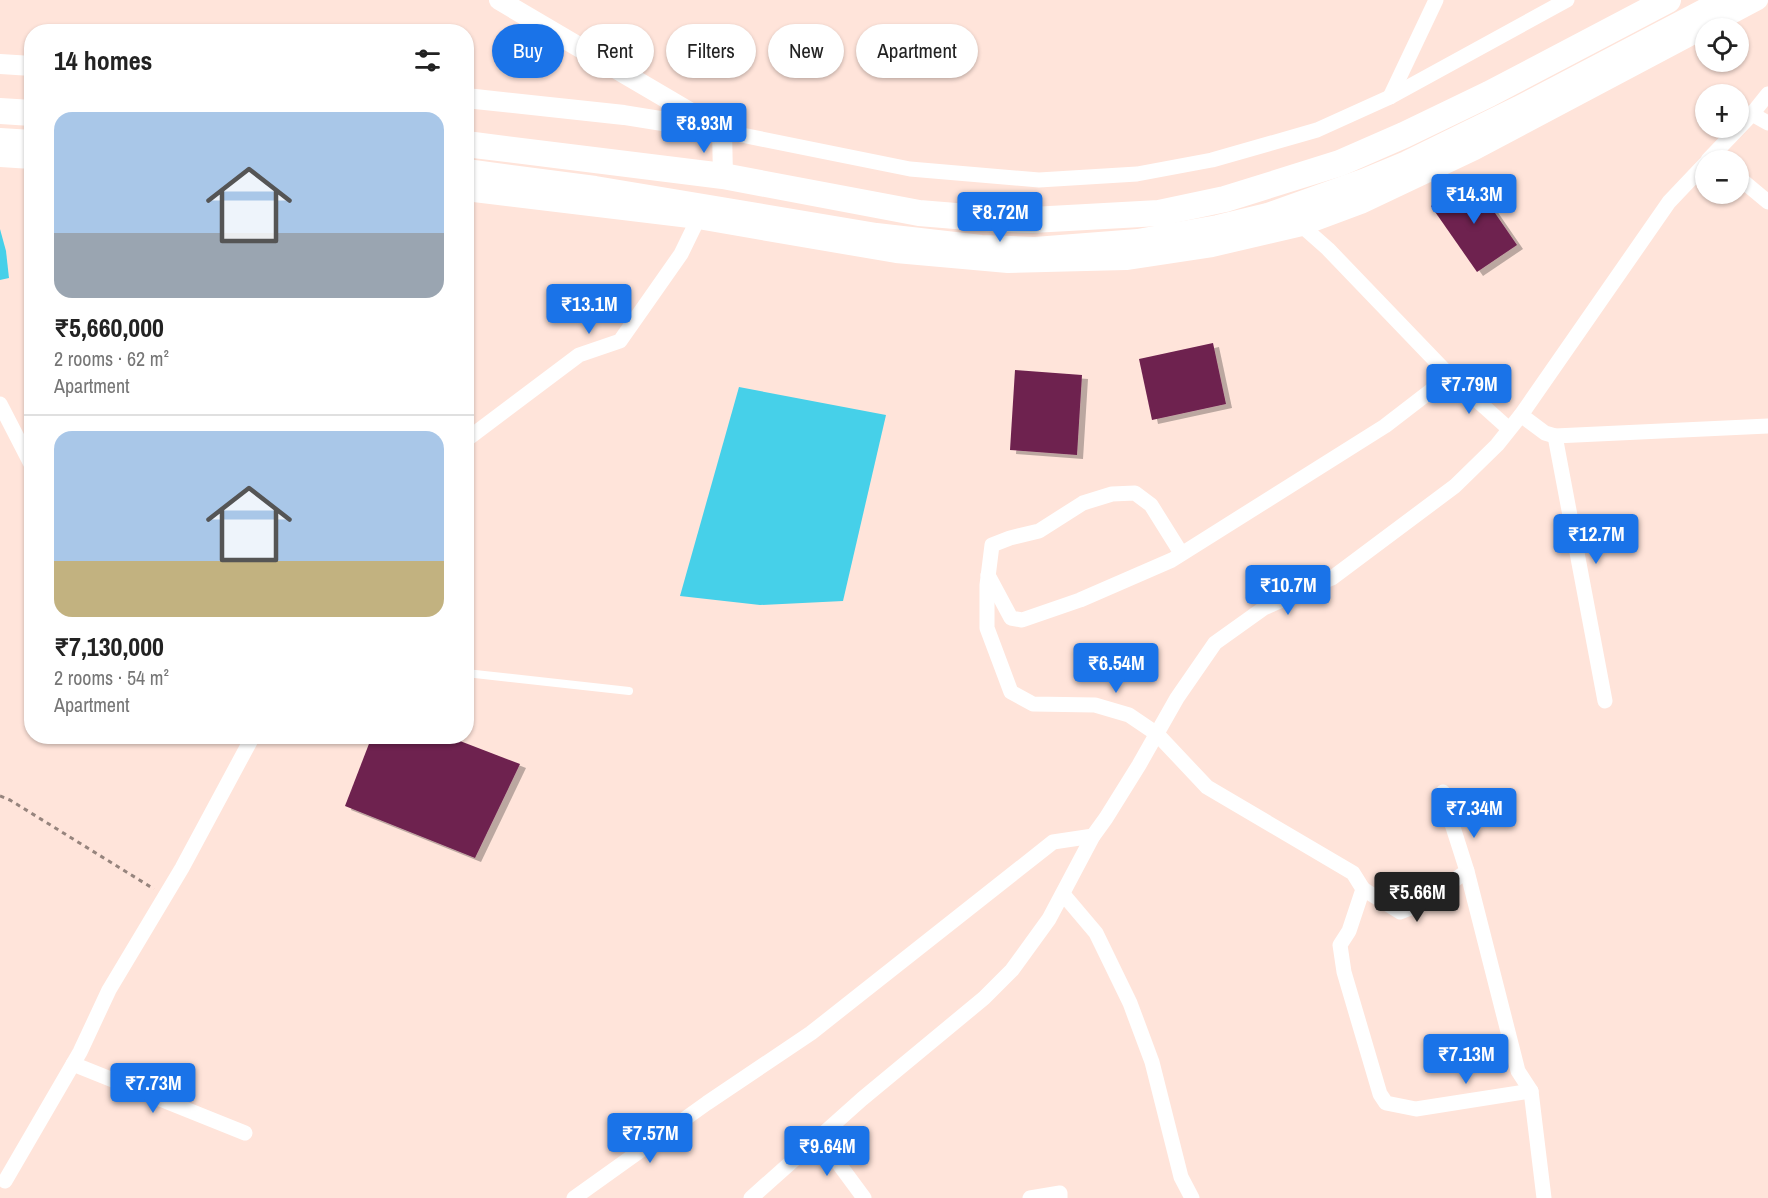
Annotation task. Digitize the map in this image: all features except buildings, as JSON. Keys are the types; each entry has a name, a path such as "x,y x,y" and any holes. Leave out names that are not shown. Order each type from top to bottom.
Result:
{"highway":[{"path":"474,145 723,176 919,213 980,218 1052,219 1160,213 1225,199 1340,163 1478,99 1668,0"},
{"path":"474,173 595,189 876,236 981,248 1035,250 1138,242 1218,228 1268,216 1366,181 1407,164 1509,114 1727,0"},
{"path":"0,111 24,112"},
{"path":"0,141 24,142"}],"street":[{"path":"499,0 722,131"},
{"path":"1390,97 1436,0"},
{"path":"474,99 624,115 722,131 910,169 1039,180 1137,174 1212,160 1317,130 1390,97 1568,0"},
{"path":"474,192 698,219 896,253 1008,263 1126,260 1212,247 1302,226 1361,204 1475,150 1758,0"},
{"path":"0,64 24,66"},
{"path":"1721,150 1768,94"},
{"path":"1752,114 1768,123"},
{"path":"722,131 723,176"},
{"path":"0,157 24,158"},
{"path":"751,1198 819,1137 984,998 1012,970 1049,920 1093,836 1177,698 1215,643 1264,608 1332,578 1455,486 1497,445 1669,202 1695,177"},
{"path":"1749,186 1768,202"},
{"path":"474,434 579,356 620,341 681,254 698,219"},
{"path":"1302,226 1328,249 1450,376 1509,429"},
{"path":"988,574 1011,618 1022,621 1080,600 1172,560 1385,426 1450,376"},
{"path":"0,404 24,450"},
{"path":"1521,414 1545,433 1555,436 1768,426"},
{"path":"1555,436 1605,701"},
{"path":"1181,553 1151,505 1135,493 1112,494 1083,503 1039,531 992,545 988,574 987,628 1011,692 1033,704 1095,705 1129,715 1157,734 1207,787 1353,873 1363,889 1400,912 1421,904 1467,870"},
{"path":"5,1181 73,1064 109,990 165,896 249,744"},
{"path":"1443,792 1467,870 1518,1071 1531,1091 1544,1198"},
{"path":"1452,824 1481,807"},
{"path":"574,1198 707,1103 811,1033 1053,842 1093,836"},
{"path":"1363,889 1349,931 1340,945 1344,972 1380,1094 1386,1102 1416,1108 1531,1091"},
{"path":"1063,894 1096,933 1130,1004 1152,1062 1181,1177 1192,1198"},
{"path":"73,1064 245,1133"},
{"path":"819,1137 864,1198"},
{"path":"1030,1198 1060,1193 1060,1198"}],"lane":[{"path":"474,674 629,691"}],"path":[{"path":"0,796 165,896"}],"water":[{"path":"0,229 6,251 9,278 0,280"},
{"path":"739,387 886,415 843,601 760,605 680,596"}]}
